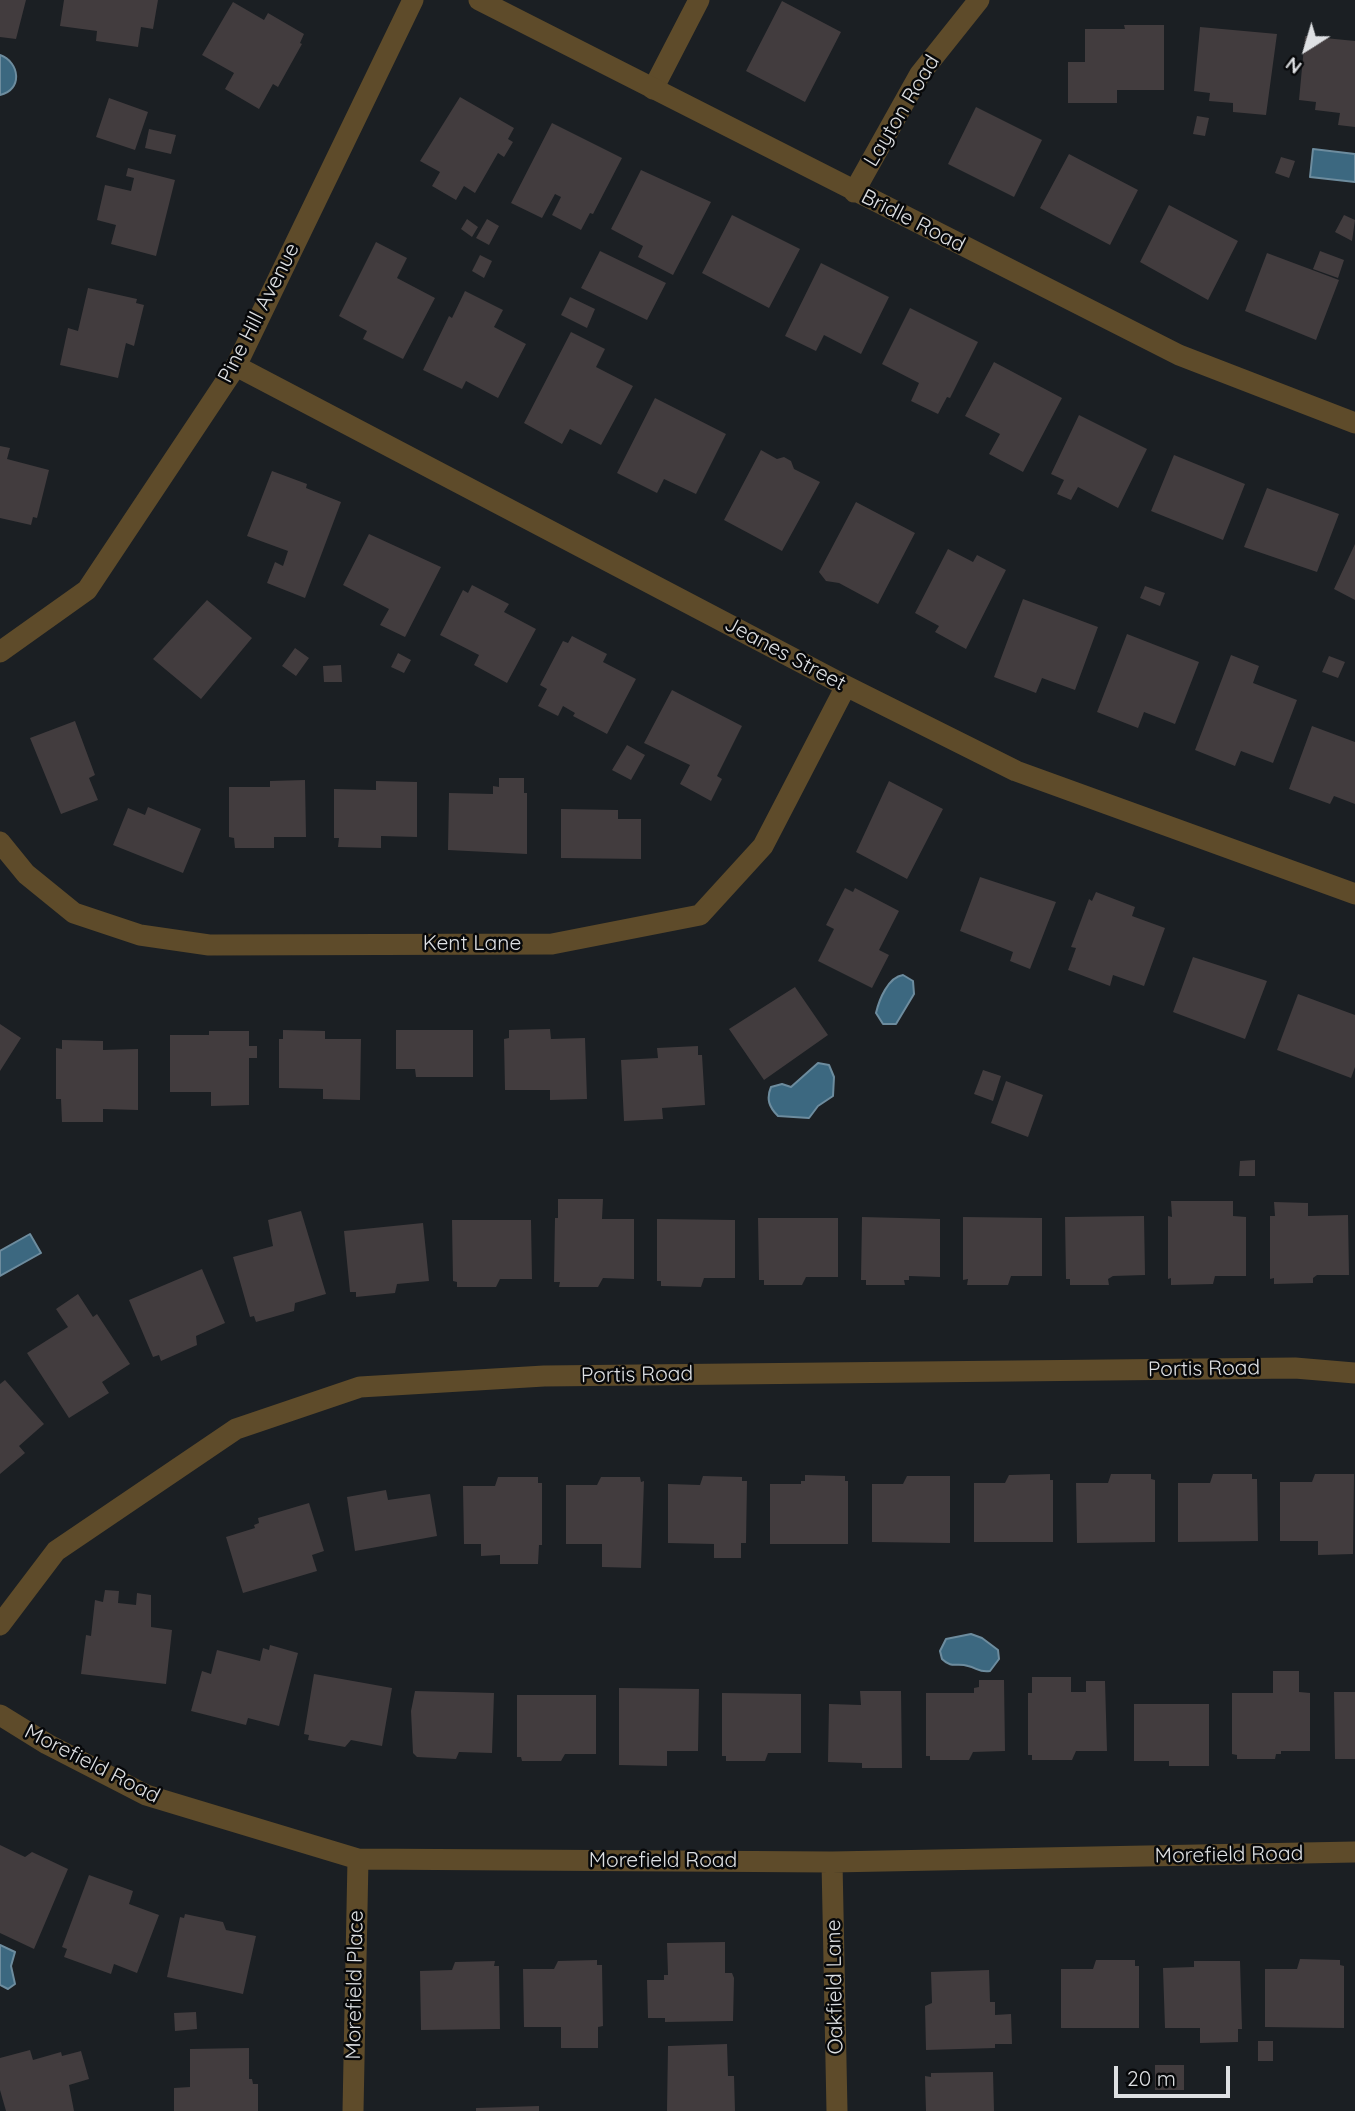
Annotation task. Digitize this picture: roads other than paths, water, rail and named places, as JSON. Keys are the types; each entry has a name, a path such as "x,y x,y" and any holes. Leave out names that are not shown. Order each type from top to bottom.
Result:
{"street":[{"name":"Pine Hill Avenue","path":"0,652 87,590 236,366 413,0"},
{"name":"Bridle Road","path":"479,0 1179,355 1355,423"},
{"path":"653,89 699,0"},
{"name":"Layton Road","path":"854,192 920,74 979,0"},
{"name":"Jeanes Street","path":"236,366 846,686 1016,771 1355,894"},
{"name":"Kent Lane","path":"0,842 26,874 74,913 140,935 209,945 552,944 700,915 763,846 846,686"},
{"name":"Portis Road","path":"0,1625 56,1551 236,1429 360,1387 544,1376 1295,1368 1355,1373"},
{"name":"Morefield Road","path":"0,1715 47,1744 146,1795 358,1859 832,1863 1355,1852"},
{"name":"Morefield Place","path":"353,2111 358,1859"},
{"name":"Oakfield Lane","path":"832,1863 837,2111"}],"water":[{"path":"0,55 12,64 16,76 13,88 0,95"},
{"path":"1313,149 1355,154 1355,182 1310,177"},
{"path":"903,975 913,981 914,994 896,1024 883,1024 876,1013 879,1002 889,984"},
{"path":"818,1063 829,1065 834,1077 833,1096 818,1106 809,1118 778,1116 769,1103 771,1087 782,1084 791,1087"},
{"path":"30,1234 41,1253 0,1276 0,1251"},
{"path":"971,1634 982,1638 998,1650 999,1659 990,1671 952,1665 942,1659 940,1651 946,1639"},
{"path":"0,1945 15,1952 11,1966 15,1984 8,1989 0,1985"}]}
